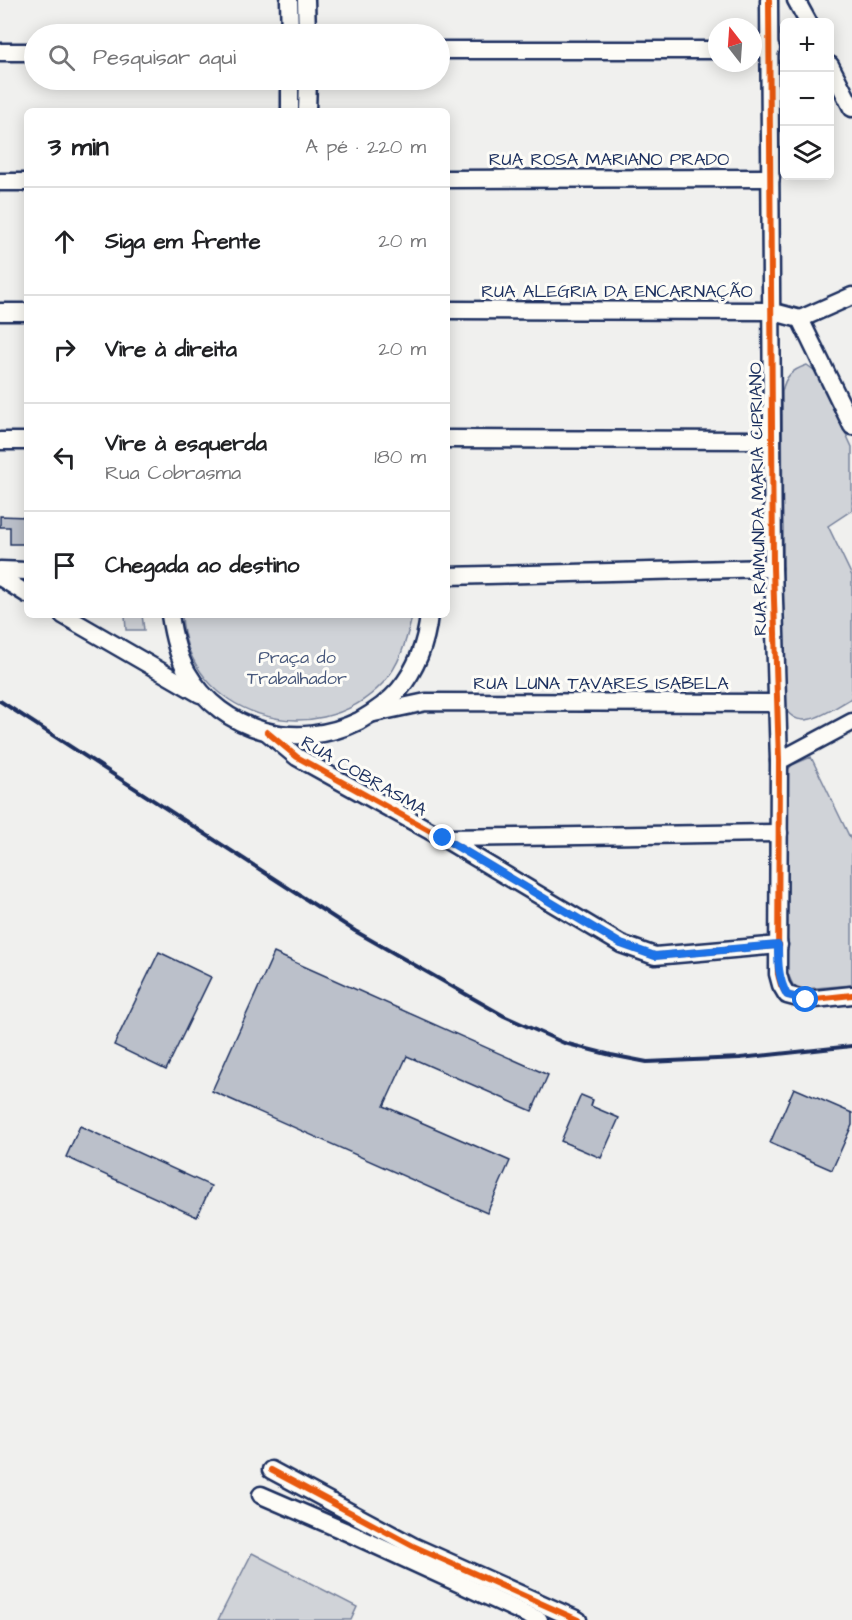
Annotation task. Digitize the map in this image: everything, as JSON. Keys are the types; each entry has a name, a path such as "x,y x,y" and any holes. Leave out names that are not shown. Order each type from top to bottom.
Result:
{"street":[{"path":"289,0 290,24"},
{"path":"306,0 307,24"},
{"name":"RUA RAIMUNDA MARIA CIPRIANO","path":"769,0 773,568 779,833 778,974 787,995 806,1000 852,995"},
{"path":"796,0 806,18"},
{"path":"762,50 771,49"},
{"path":"450,50 708,50"},
{"path":"0,52 24,52"},
{"path":"834,72 852,108"},
{"path":"290,90 290,108"},
{"path":"307,108 308,90"},
{"name":"RUA ROSA MARIANO PRADO","path":"450,179 771,178"},
{"path":"0,182 24,182"},
{"path":"852,296 800,320 852,426"},
{"name":"RUA ALEGRIA DA ENCARNAÇÃO","path":"450,310 770,311 800,320"},
{"path":"0,312 24,312"},
{"path":"450,440 772,440"},
{"path":"0,441 24,441"},
{"path":"450,576 773,568"},
{"path":"0,570 24,571"},
{"path":"0,577 24,588"},
{"path":"68,618 208,699 235,720 267,732 303,736 340,730 374,713 398,692 416,666"},
{"path":"170,618 174,640 187,672 208,699"},
{"path":"426,702 414,681 429,618"},
{"name":"RUA LUNA TAVARES ISABELA","path":"374,713 426,702 776,703"},
{"path":"778,761 852,722"},
{"name":"RUA COBRASMA","path":"267,732 297,757 443,838 621,944 655,956 778,945"},
{"name":"RUA COBRASMA","path":"297,757 297,750 303,736"},
{"path":"443,838 779,833"},
{"path":"271,1470 412,1546 578,1620"},
{"path":"261,1495 539,1620"}],"green space":[{"path":"807,365 818,373 852,447 852,510 828,526 852,576 852,698 825,714 806,720 790,715 784,706 782,392 790,374"},
{"path":"125,618 142,618 144,630 126,630"},
{"name":"Praça do Trabalhador","path":"183,618 412,618 398,661 383,683 355,705 324,717 291,720 259,714 230,700 206,678 189,650"},
{"path":"811,757 852,842 852,985 803,989 793,985 787,972 784,774 792,765"},
{"path":"252,1553 357,1607 351,1620 218,1620"}],"building":[{"path":"0,516 24,517 24,544 10,544 10,527 0,527"},
{"path":"159,952 211,977 166,1070 114,1045"},
{"path":"274,953 548,1075 532,1111 407,1056 384,1106 510,1161 487,1213 212,1091"},
{"path":"794,1088 852,1113 852,1125 832,1170 770,1143"},
{"path":"581,1095 593,1100 591,1106 619,1118 601,1158 561,1141"},
{"path":"80,1126 211,1186 197,1217 66,1157"}],"railway":[{"path":"0,701 355,931 504,1016 564,1043 647,1062 740,1058 852,1046"}],"cycle path":[{"path":"769,0 773,568 779,761 778,974 787,995 806,1000 852,995"},
{"path":"267,732 297,757 443,838 621,944 655,956 779,945"},
{"path":"271,1470 413,1546 578,1620"}],"route":[{"path":"443,838 621,944 655,956 778,945 778,974 781,985 787,995 806,1000"}]}
